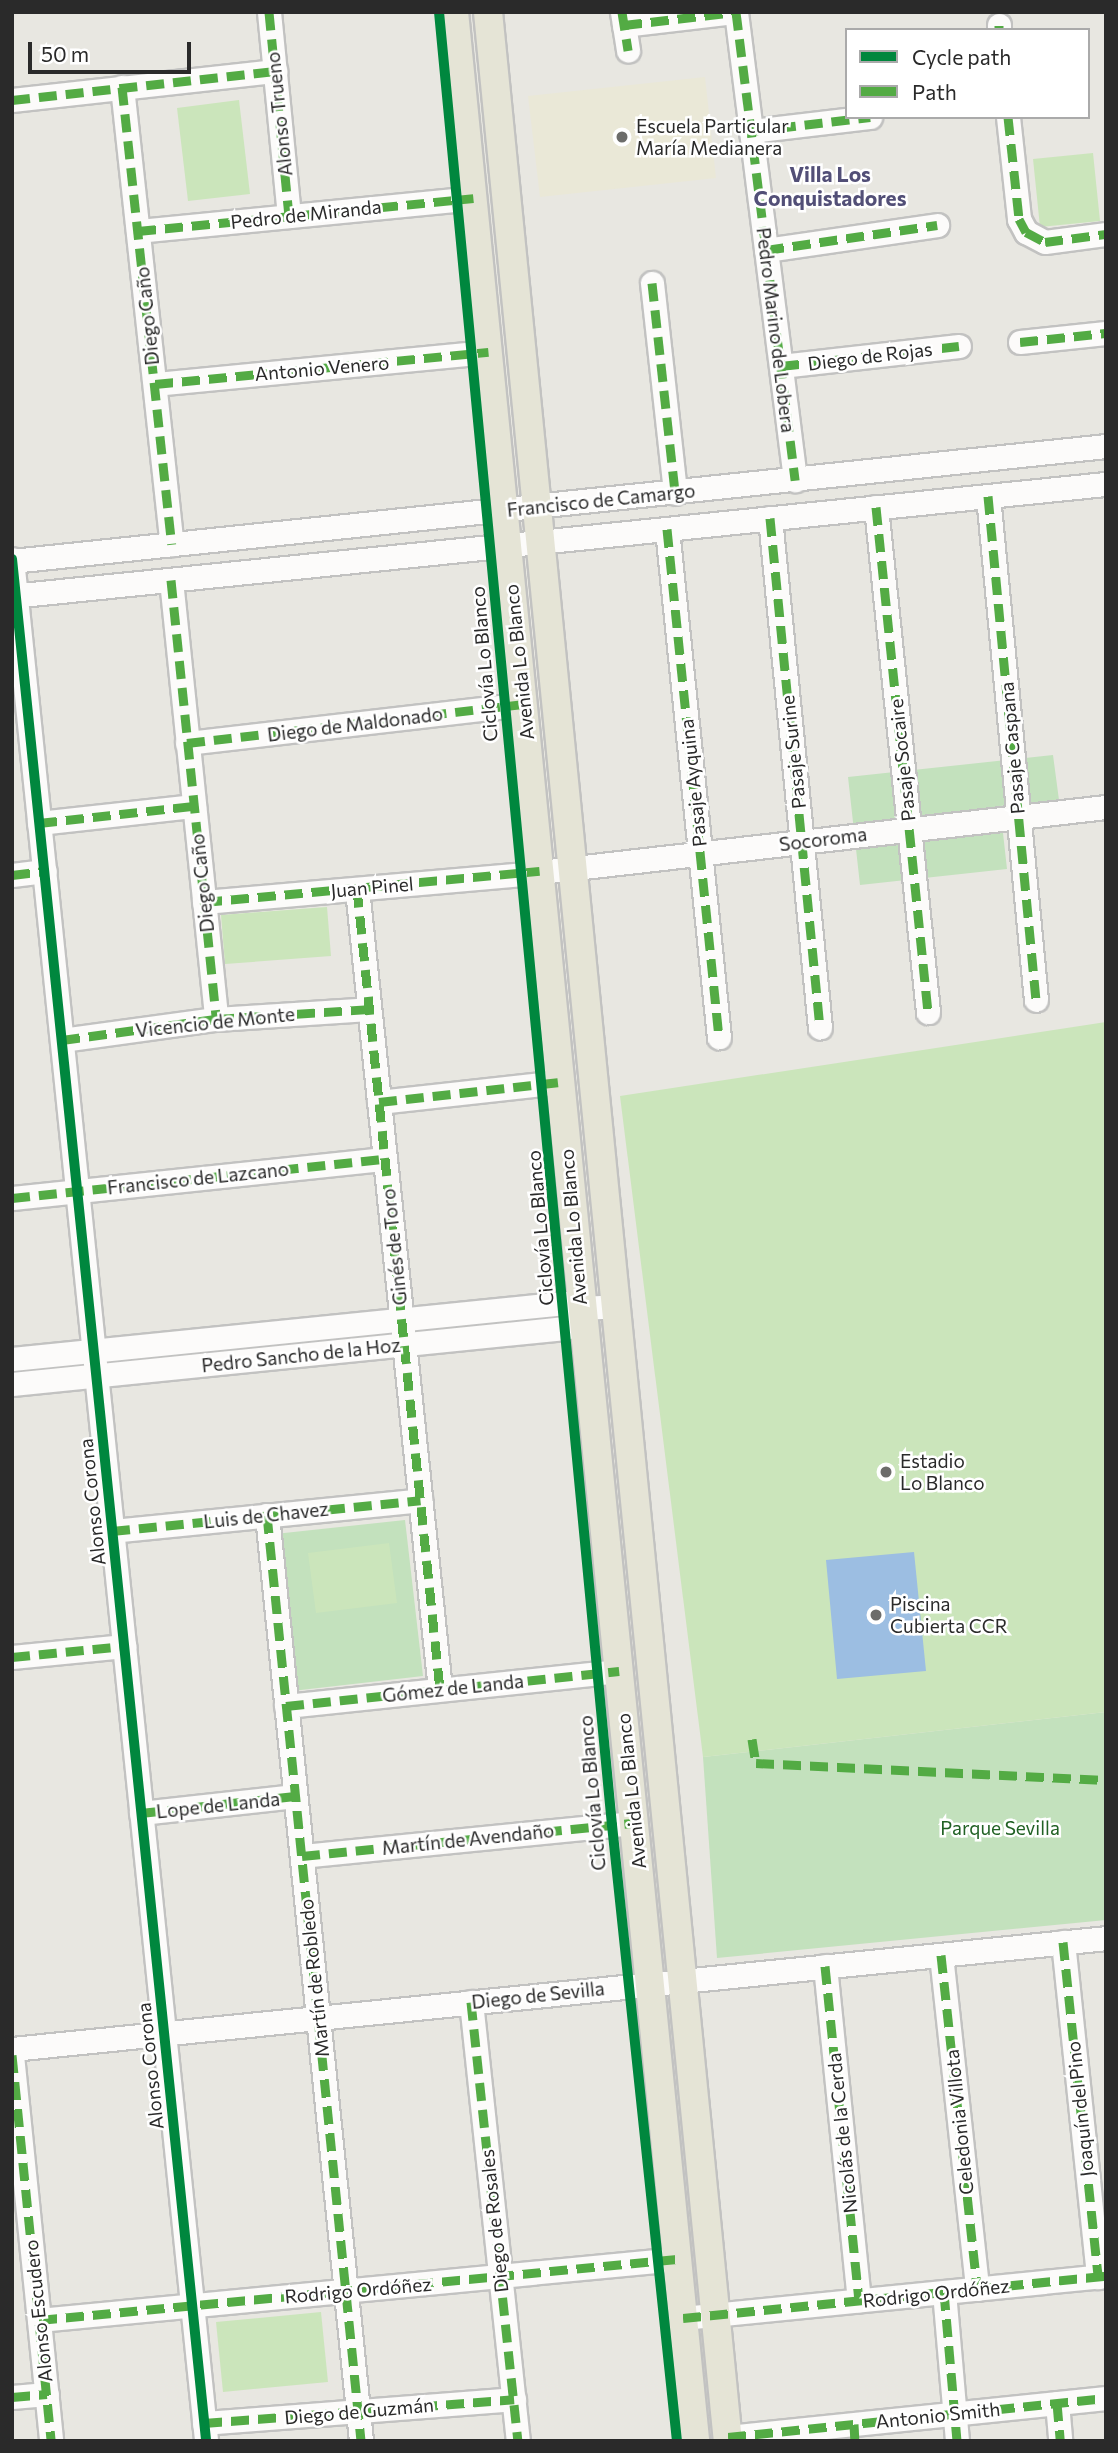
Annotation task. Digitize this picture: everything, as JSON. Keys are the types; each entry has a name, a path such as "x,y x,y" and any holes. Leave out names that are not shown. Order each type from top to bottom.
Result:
{"main road":[{"name":"Avenida Lo Blanco","path":"454,12 695,2441"},
{"name":"Avenida Lo Blanco","path":"488,12 728,2439"}],"street":[{"name":"Alonso Trueno","path":"269,12 289,216"},
{"path":"628,51 623,19 736,12"},
{"name":"Pedro Marino de Lobera","path":"736,12 795,480"},
{"path":"12,100 275,71"},
{"name":"Diego Caño","path":"122,88 172,544"},
{"path":"751,131 853,119"},
{"path":"1008,119 1019,219 1035,240 1045,242 1106,234"},
{"name":"Pedro de Miranda","path":"138,231 473,198"},
{"path":"766,250 937,225"},
{"path":"652,283 675,493"},
{"path":"1020,342 1106,333"},
{"name":"Diego de Rojas","path":"781,366 959,346"},
{"name":"Antonio Venero","path":"155,384 488,352"},
{"name":"Francisco de Camargo","path":"12,560 1106,446"},
{"name":"Francisco de Camargo","path":"14,596 1106,484"},
{"name":"Pasaje Caspana","path":"988,496 1036,1000"},
{"name":"Pasaje Socaire","path":"876,507 928,1012"},
{"name":"Pasaje Surine","path":"770,518 820,1028"},
{"name":"Pasaje Ayquina","path":"667,529 719,1037"},
{"name":"Alonso Corona","path":"12,560 205,2432"},
{"name":"Diego Caño","path":"171,580 216,1019"},
{"name":"Diego de Maldonado","path":"187,743 523,704"},
{"path":"40,822 194,806"},
{"name":"Socoroma","path":"540,871 1106,807"},
{"name":"Juan Pinel","path":"204,902 540,871"},
{"path":"12,875 45,872"},
{"name":"Ginés de Toro","path":"357,888 440,1689"},
{"name":"Vicencio de Monte","path":"62,1040 216,1019 369,1009"},
{"path":"379,1102 560,1082"},
{"name":"Francisco de Lazcano","path":"12,1198 385,1159"},
{"name":"Pedro Sancho de la Hoz","path":"12,1359 565,1303 581,1308 616,1306"},
{"name":"Pedro Sancho de la Hoz","path":"12,1384 565,1328 581,1308"},
{"name":"Luis de Chavez","path":"112,1531 420,1500"},
{"name":"Martín de Robledo","path":"267,1515 361,2441"},
{"path":"12,1657 124,1646"},
{"name":"Gómez de Landa","path":"286,1706 619,1671"},
{"name":"Lope de Landa","path":"141,1813 295,1796"},
{"name":"Martín de Avendaño","path":"302,1856 634,1823"},
{"name":"Diego de Sevilla","path":"12,2049 1106,1938"},
{"name":"Joaquín del Pino","path":"1063,1942 1102,2276"},
{"name":"Celedonia Villota","path":"941,1955 977,2289"},
{"name":"Nicolás de la Cerda","path":"825,1966 859,2300"},
{"name":"Diego de Rosales","path":"471,2002 518,2441"},
{"name":"Alonso Escudero","path":"12,2055 51,2441"},
{"name":"Rodrigo Ordóñez","path":"39,2320 677,2259"},
{"name":"Rodrigo Ordóñez","path":"683,2318 1102,2276"},
{"path":"944,2292 957,2441"},
{"path":"12,2397 47,2394"},
{"name":"Antonio Smith","path":"728,2439 854,2432 955,2414 1106,2398"},
{"name":"Diego de Guzmán","path":"205,2432 358,2411 514,2399"},
{"path":"1057,2403 1060,2441"}],"shaded area":[{"name":"Escuela Particular María Medianera","path":"705,77 716,178 540,197 528,96"}],"green space":[{"path":"239,100 250,194 188,201 177,108"},
{"path":"1093,153 1100,221 1040,227 1033,159"},
{"path":"1053,755 1059,800 1000,806 1007,869 860,885 848,777"},
{"path":"327,907 331,956 225,964 221,915"},
{"name":"Estadio Lo Blanco","path":"1106,1022 1106,1712 703,1757 620,1096"},
{"path":"405,1520 423,1676 292,1691 275,1534"},
{"path":"389,1543 397,1603 316,1613 308,1553"},
{"name":"Parque Sevilla","path":"1106,1712 1106,1920 717,1958 703,1757"},
{"path":"321,2312 328,2382 223,2392 216,2322"}],"water":[{"name":"Piscina Cubierta CCR","path":"914,1552 926,1671 837,1679 826,1560"}],"marked path":[{"path":"269,12 289,216"},
{"path":"622,12 628,51"},
{"path":"624,25 735,12"},
{"path":"736,12 795,480"},
{"path":"12,100 275,71"},
{"path":"122,87 172,544"},
{"path":"751,131 853,119"},
{"path":"1008,119 1019,219 1026,232 1045,242 1106,234"},
{"path":"138,231 473,198"},
{"path":"766,250 937,225"},
{"path":"652,283 675,493"},
{"path":"1020,342 1106,333"},
{"path":"781,366 959,346"},
{"path":"155,384 488,352"},
{"path":"988,496 1036,1000"},
{"path":"876,507 928,1012"},
{"path":"770,518 820,1028"},
{"path":"667,529 719,1037"},
{"path":"171,580 216,1019"},
{"path":"187,743 523,704"},
{"path":"39,823 194,806"},
{"path":"12,875 45,871"},
{"path":"204,902 540,871"},
{"path":"357,889 440,1689"},
{"path":"62,1040 216,1019 369,1009"},
{"path":"379,1102 560,1082"},
{"path":"12,1198 385,1159"},
{"path":"112,1531 420,1500"},
{"path":"267,1515 361,2441"},
{"path":"12,1657 124,1646"},
{"path":"286,1706 619,1671"},
{"path":"752,1739 756,1763 1106,1780"},
{"path":"141,1813 295,1796"},
{"path":"302,1856 634,1823"},
{"path":"1063,1942 1098,2277"},
{"path":"941,1955 977,2289"},
{"path":"825,1966 859,2300"},
{"path":"471,2002 518,2441"},
{"path":"12,2055 51,2441"},
{"path":"39,2320 677,2259"},
{"path":"683,2318 1106,2276"},
{"path":"944,2292 957,2441"},
{"path":"12,2397 47,2394"},
{"path":"728,2437 1106,2398"},
{"path":"204,2423 514,2399"},
{"path":"1057,2403 1060,2441"},
{"path":"854,2424 855,2441"}],"cycle path":[{"name":"Ciclovía Lo Blanco","path":"439,12 612,1825 677,2441"},
{"path":"12,559 206,2441"}],"place":[{"name":"Escuela Particular María Medianera","path":"622,137"},
{"name":"Estadio Lo Blanco","path":"886,1472"},
{"name":"Piscina Cubierta CCR","path":"876,1615"}],"district":[{"name":"Villa Los Conquistadores","path":"830,186"}]}
